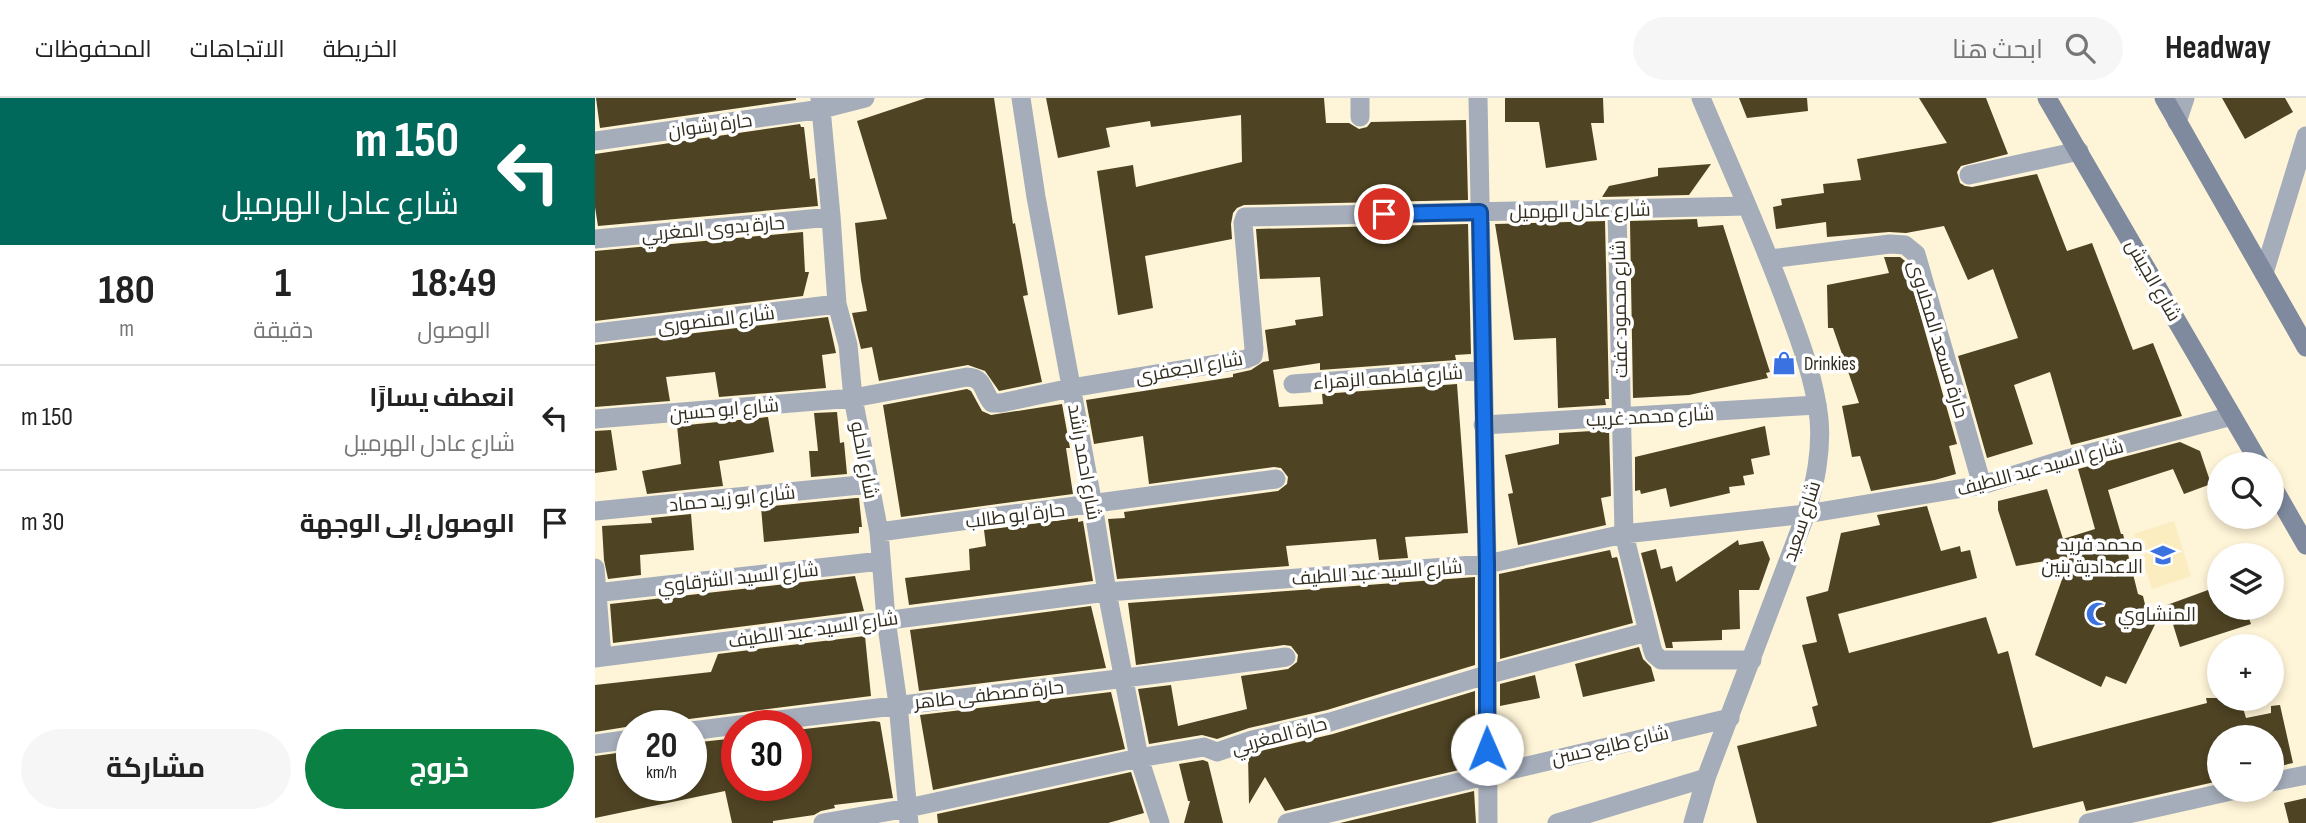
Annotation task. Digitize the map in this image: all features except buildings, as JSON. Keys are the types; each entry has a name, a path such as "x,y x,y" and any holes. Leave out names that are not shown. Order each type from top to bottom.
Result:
{"main road":[{"name":"شارع الجيش","path":"2047,98 2253,452"},
{"path":"2164,98 2306,347"},
{"path":"2284,507 2306,545"}],"street":[{"name":"حارة رشوان","path":"595,141 865,98"},
{"name":"شارع احمد راشد","path":"1021,98 1036,197 1107,592 1139,758 1160,823"},
{"path":"1478,98 1487,564 1488,823"},
{"name":"شارع سعيد","path":"1693,823 1706,778 1806,514 1815,484 1819,453 1817,405 1807,361 1770,259 1701,98"},
{"path":"2177,122 2185,98"},
{"name":"شارع الحلو","path":"821,104 837,304 848,345 853,398 879,532 908,815"},
{"path":"2264,273 2297,197 2306,136"},
{"path":"1969,176 2079,151"},
{"name":"شارع عادل الهرميل","path":"1245,217 1747,206"},
{"name":"شارع محمود عفت","path":"1617,209 1624,534 1647,632 1654,654 1661,660 1752,660"},
{"name":"حارة بدوى المغربي","path":"595,239 831,216"},
{"name":"شارع الجعفرى","path":"1071,388 1253,356 1243,222 1245,217"},
{"name":"حارة مسعد المحلاوى","path":"1770,259 1890,244 1905,246 1916,254 1982,485"},
{"name":"شارع المنصورى","path":"595,333 837,304"},
{"name":"شارع فاطمه الزهراء","path":"1293,384 1482,370"},
{"name":"شارع ابو حسين","path":"595,419 853,398 967,377 977,377 982,382 992,403 1071,388"},
{"name":"شارع محمد غريب","path":"1483,425 1817,405"},
{"name":"شارع السيد عبد اللطيف","path":"598,657 1107,592 1487,564 1624,534 1806,514 1982,485 2056,462 2232,416"},
{"name":"حارة ابو طالب","path":"879,532 1276,479"},
{"name":"شارع ابو زيد حماد","path":"595,511 870,484"},
{"name":"شارع السيد الشرقاوي","path":"596,592 881,561"},
{"path":"595,568 598,657"},
{"name":"حارة المغربي","path":"823,823 908,815 1139,758 1204,747 1217,752 1252,740 1330,722 1486,675 1647,632"},
{"name":"حارة مصطفى طاهر","path":"707,729 898,704 1125,680 1286,657"},
{"name":"شارع طايع حسن","path":"1286,823 1730,718"},
{"path":"595,744 616,741"},
{"path":"2284,779 2306,775"},
{"path":"1557,823 1606,816 1706,778"},
{"path":"2088,823 2207,797"}],"shaded area":[{"name":"محمد فريد الاعدادية بنين","path":"2174,521 2191,576 2152,589 2134,534"}],"place":[{"name":"Drinkies","path":"1784,363"},
{"name":"محمد فريد الاعدادية بنين","path":"2163,555"},
{"name":"المنشاوي","path":"2098,614"}],"route":[{"path":"1384,214 1480,212 1487,564 1487,749"}]}
